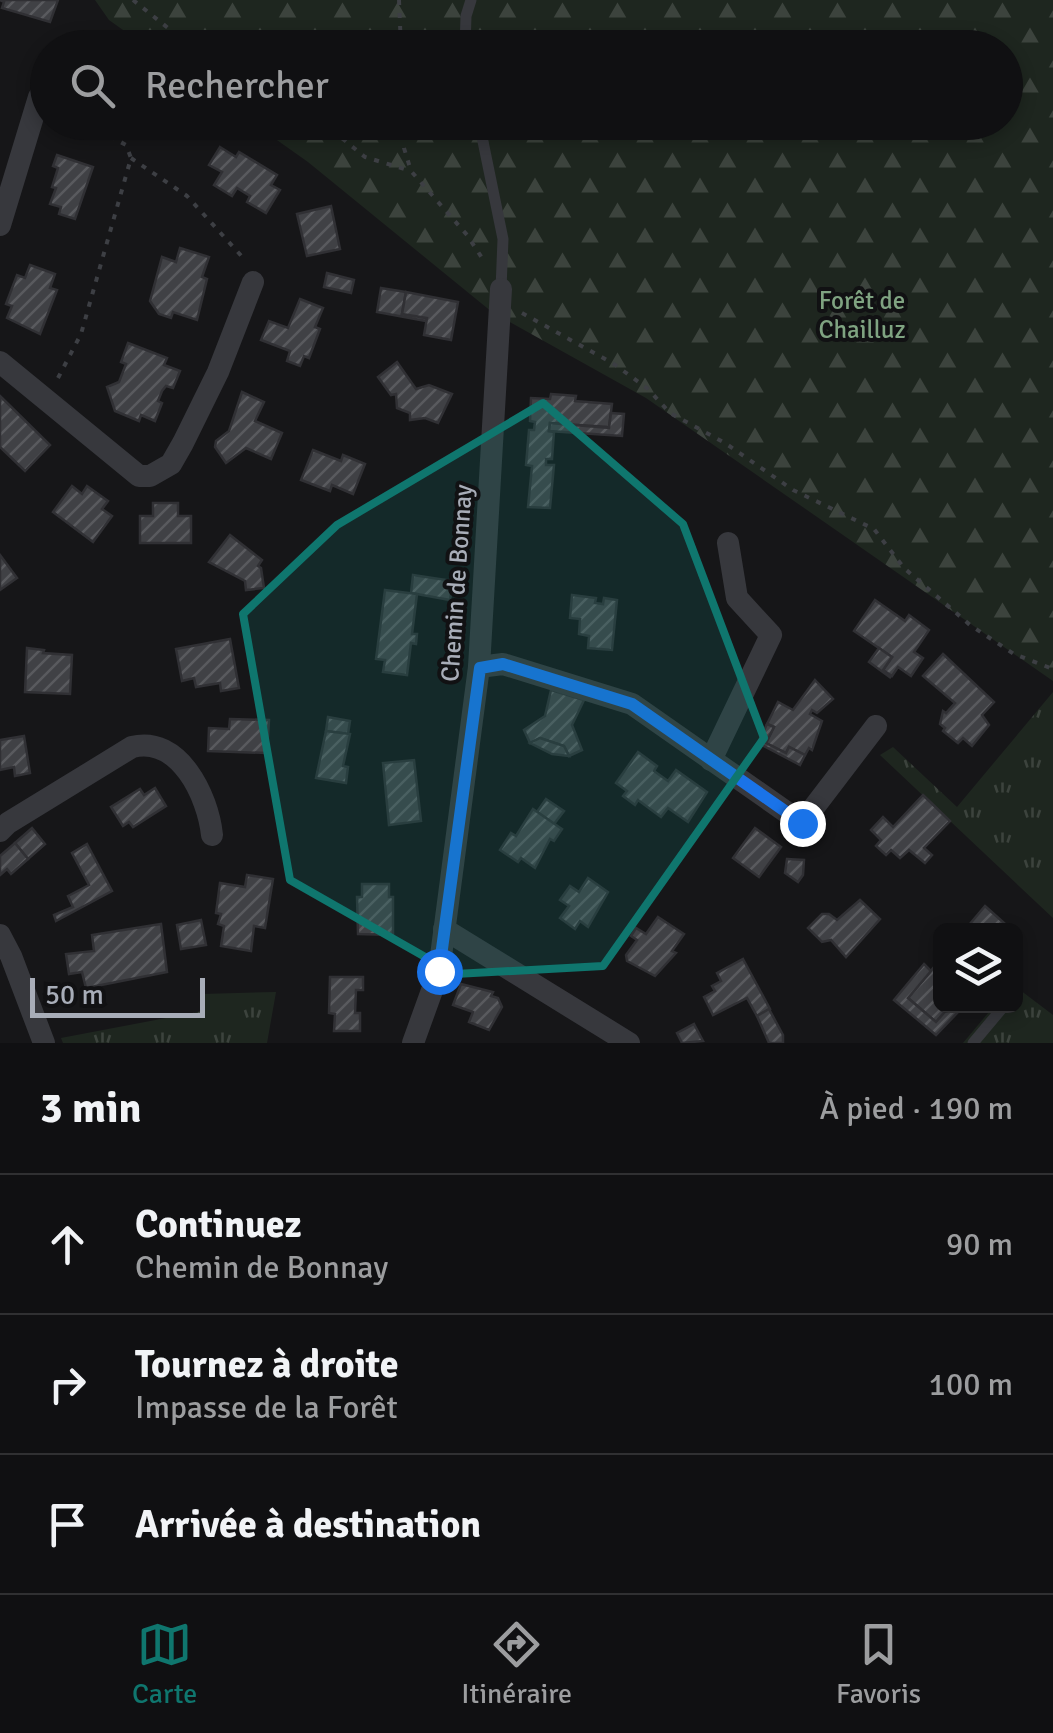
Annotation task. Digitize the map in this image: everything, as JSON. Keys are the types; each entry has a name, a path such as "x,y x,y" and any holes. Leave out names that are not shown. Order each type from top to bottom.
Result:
{"street":[{"path":"0,225 30,124"},
{"path":"0,362 139,476 150,476 171,464 184,444 218,372 253,282"},
{"name":"Chemin de Bonnay","path":"413,1043 439,971 480,668 501,289"},
{"path":"711,760 771,635 737,598 728,544"},
{"path":"480,668 503,664 632,704 802,823 876,726"},
{"path":"0,831 132,747 146,744 161,746 175,755 204,800 212,835"},
{"path":"444,929 629,1043"},
{"path":"0,935 6,959 44,1043"}],"lane":[{"path":"466,30 471,0"},
{"name":"Chemin de Bonnay","path":"483,140 504,239 501,289"},
{"path":"973,1043 998,1013"}],"path":[{"path":"133,0 170,30"},
{"path":"399,0 400,30"},
{"path":"117,140 126,145 132,158 188,196 251,266 253,282"},
{"path":"345,140 365,156 411,170"},
{"path":"404,140 411,170 467,235 501,289 528,318 614,364 648,389 670,413 725,443 792,490 874,529 904,568 970,625 1014,654 1053,669"},
{"path":"47,400 80,334 132,158"}],"highlighted area":[{"path":"543,403 683,524 764,738 603,966 455,974 290,880 243,614 337,525"}],"green space":[{"name":"Forêt de Chailluz","path":"95,0 1053,0 1053,681 646,398 492,312 277,140 1023,140 1023,30 123,30 109,20"},
{"path":"1053,692 1053,918 880,755 893,747 957,807"},
{"path":"276,992 267,1043 63,1043 61,1038 203,1011 203,994"},
{"path":"1023,992 1053,1015 1053,1043 963,1043 988,1013 1023,1013"}],"building":[{"path":"0,0 58,0 50,22 2,8 4,2"},
{"path":"220,147 236,157 239,152 277,175 271,185 280,190 266,213 247,202 250,196 237,188 232,196 214,185 222,172 209,165"},
{"path":"57,155 93,167 75,219 59,214 61,207 50,204 56,188 52,187"},
{"path":"331,206 340,249 307,256 297,214"},
{"path":"180,248 209,257 202,277 207,279 197,320 173,312 171,318 159,314 150,301 162,257 176,262"},
{"path":"30,265 55,274 50,288 57,290 40,334 7,318 12,306 6,304 17,275 25,278"},
{"path":"327,273 354,280 351,293 324,287"},
{"path":"381,288 406,292 402,314 427,318 426,321 377,312"},
{"path":"406,292 458,302 451,340 424,335 427,318 402,314"},
{"path":"300,299 323,308 309,358 304,356 300,366 287,361 290,351 261,340 269,321 288,328"},
{"path":"128,343 167,358 164,365 180,371 173,388 166,386 162,391 155,421 141,415 139,421 115,411 107,387 119,382"},
{"path":"397,362 416,389 429,385 452,394 438,423 425,418 410,420 410,413 397,408 396,394 391,395 378,377"},
{"path":"242,392 264,402 255,421 282,433 271,459 246,448 226,463 215,447 216,441 229,431"},
{"path":"551,394 576,396 575,401 612,404 609,427 550,423 549,431 554,432 552,459 546,459 546,465 554,465 550,508 528,507 532,466 526,465 529,430 534,430 535,422 530,421 531,398 550,399"},
{"path":"0,396 50,445 25,471 0,447"},
{"path":"611,413 624,414 622,436 549,431 550,423 609,428"},
{"path":"313,450 341,461 343,455 365,464 353,494 332,485 330,491 301,480"},
{"path":"72,486 82,494 87,486 108,501 102,509 112,516 93,542 53,512"},
{"path":"153,503 178,503 178,516 191,516 191,543 140,543 140,516 153,516"},
{"path":"230,535 262,560 258,566 264,588 246,590 245,581 209,562"},
{"path":"0,555 17,578 0,590"},
{"path":"413,575 453,581 450,600 411,593"},
{"path":"385,590 417,594 412,634 417,634 416,644 411,643 407,675 383,672 385,660 376,659"},
{"path":"572,595 596,598 595,603 603,604 604,598 617,600 612,650 588,648 589,636 579,634 580,619 570,618"},
{"path":"875,600 905,621 909,615 929,630 914,652 923,658 911,676 898,667 892,676 883,670 892,657 854,631"},
{"path":"230,639 239,688 221,691 220,683 196,687 194,678 182,681 176,649"},
{"path":"27,648 72,655 70,694 25,692"},
{"path":"879,648 892,657 883,670 891,678 869,662"},
{"path":"943,654 994,702 982,715 989,725 972,746 963,738 958,743 943,731 943,711 946,713 955,703 923,676"},
{"path":"815,680 833,699 810,714 822,721 812,750 809,748 805,755 789,747 786,753 766,743 774,727 767,724 778,702 793,710"},
{"path":"551,690 584,700 572,725 582,750 569,756 564,746 540,738 530,743 524,730 545,716"},
{"path":"328,717 350,721 348,734 326,731"},
{"path":"230,719 269,720 267,753 208,751 209,728 229,729"},
{"path":"767,724 774,727 766,743 786,753 789,747 805,755 800,765 758,743"},
{"path":"326,731 350,734 343,766 348,767 346,783 316,778"},
{"path":"24,736 30,773 15,776 14,767 0,770 0,740"},
{"path":"540,738 564,746 569,756 552,754 530,743"},
{"path":"638,752 657,766 654,771 668,781 676,770 707,792 688,822 668,808 661,817 638,800 635,805 623,796 627,791 616,783"},
{"path":"414,760 421,821 389,825 383,763"},
{"path":"155,788 166,806 133,827 129,822 123,826 111,807 140,789 144,795"},
{"path":"923,795 950,821 924,848 932,855 925,863 909,850 900,858 891,850 886,855 876,846 881,840 871,830 883,817 893,827"},
{"path":"546,799 564,811 554,824 537,812"},
{"path":"533,809 562,829 554,841 550,839 535,868 500,850 511,833 516,836"},
{"path":"32,828 45,844 28,859 15,843"},
{"path":"755,828 781,847 759,877 733,858"},
{"path":"15,843 28,859 11,874 7,869 0,875 0,856"},
{"path":"87,844 112,891 56,921 54,915 73,907 68,896 89,885 72,853"},
{"path":"787,859 804,860 798,882 785,873"},
{"path":"247,875 273,879 265,928 254,926 251,951 221,946 224,926 218,924 221,914 216,913 220,883 245,887"},
{"path":"588,878 608,892 588,927 580,921 575,929 560,918 569,906 560,900 570,886 579,892"},
{"path":"362,884 389,884 393,935 358,934 357,897 362,897"},
{"path":"860,900 880,919 846,957 831,940 822,942 808,928 822,914 837,920"},
{"path":"985,906 1004,923 971,923"},
{"path":"658,917 684,934 672,951 676,953 655,976 627,961 626,955 637,940 631,936 636,928 646,934"},
{"path":"201,920 206,945 181,949 177,925"},
{"path":"161,924 167,972 86,988 82,972 69,974 66,954 94,951 92,935"},
{"path":"743,959 770,1009 757,1016 747,998 713,1015 704,997 715,991 712,986 721,981 717,973"},
{"path":"924,964 931,971 908,998 936,1022 944,1013 957,1013 936,1035 894,1000"},
{"path":"933,968 933,1013 944,1013 936,1022 908,998"},
{"path":"330,977 363,977 363,990 356,990 355,1013 360,1013 360,1031 334,1031 335,1014 329,1013"},
{"path":"461,984 493,992 491,996 498,998 502,1007 489,1030 469,1022 473,1012 453,1005"},
{"path":"769,1009 783,1035 783,1043 769,1043 757,1016"},
{"path":"694,1024 703,1041 682,1043 677,1033"}],"route":[{"path":"439,971 480,668 503,664 632,704 802,823"}]}
